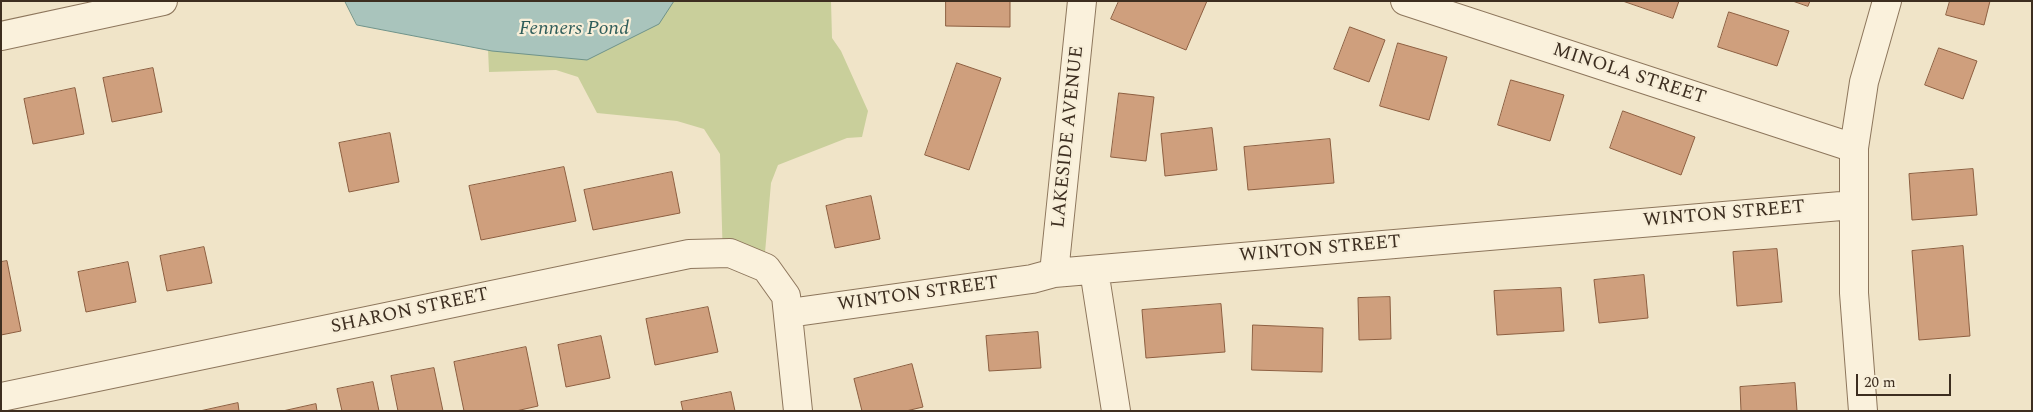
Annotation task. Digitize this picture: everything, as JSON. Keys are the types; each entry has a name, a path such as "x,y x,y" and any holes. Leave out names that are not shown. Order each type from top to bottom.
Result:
{"street":[{"path":"1,36 163,1"},
{"name":"LAKESIDE AVENUE","path":"1054,273 1082,1"},
{"name":"MINOLA STREET","path":"1405,1 1854,148"},
{"path":"1863,411 1854,293 1856,229 1853,205 1854,148 1864,82 1887,1"},
{"name":"WINTON STREET","path":"789,313 1022,280 1054,273 1853,205"},
{"name":"SHARON STREET","path":"1,397 689,254 730,253 766,268 786,296 798,411"},
{"path":"1094,270 1116,411"}],"green space":[{"path":"658,1 831,1 832,38 841,51 868,111 862,137 847,138 778,165 771,183 763,276 723,263 720,154 704,129 677,121 597,113 578,77 556,70 489,72 488,49"}],"water":[{"name":"Fenners Pond","path":"345,1 674,1 659,24 587,60 492,51 357,25"}],"building":[{"path":"946,1 1010,1 1010,27 946,26"},
{"path":"1119,1 1207,1 1186,50 1111,19"},
{"path":"1623,1 1679,1 1673,18"},
{"path":"1793,1 1810,1 1808,6"},
{"path":"1950,1 1990,1 1984,25 1946,15"},
{"path":"1729,12 1789,31 1777,66 1718,47"},
{"path":"1350,27 1385,40 1369,82 1334,69"},
{"path":"1398,43 1447,57 1429,120 1380,106"},
{"path":"1939,48 1977,61 1963,99 1925,85"},
{"path":"957,63 1001,78 969,170 925,155"},
{"path":"153,68 162,112 112,122 103,78"},
{"path":"1511,80 1564,95 1550,141 1498,125"},
{"path":"75,88 84,134 33,144 24,99"},
{"path":"1119,93 1154,97 1146,161 1111,157"},
{"path":"1623,111 1695,137 1681,175 1610,148"},
{"path":"1212,128 1217,170 1165,176 1161,134"},
{"path":"390,133 399,182 349,192 339,143"},
{"path":"1330,139 1334,183 1248,190 1244,147"},
{"path":"564,167 576,221 481,240 469,186"},
{"path":"1973,169 1977,215 1912,220 1909,174"},
{"path":"672,172 680,213 593,230 584,190"},
{"path":"871,196 880,239 835,248 826,206"},
{"path":"1963,246 1970,336 1919,340 1912,251"},
{"path":"204,247 212,283 167,291 160,256"},
{"path":"1777,249 1782,302 1737,306 1733,252"},
{"path":"7,261 21,331 1,335 1,262"},
{"path":"128,262 136,302 86,312 78,272"},
{"path":"1644,275 1648,318 1599,323 1594,280"},
{"path":"1561,288 1564,331 1497,335 1494,291"},
{"path":"1390,297 1391,339 1359,340 1358,298"},
{"path":"1221,304 1225,352 1146,358 1142,310"},
{"path":"708,307 718,352 655,365 646,319"},
{"path":"1253,325 1323,328 1322,372 1252,370"},
{"path":"1038,332 1041,368 989,371 986,336"},
{"path":"601,336 610,378 566,387 558,345"},
{"path":"526,347 538,406 516,411 464,411 454,362"},
{"path":"912,364 923,407 906,411 862,411 854,379"},
{"path":"434,368 443,411 398,411 391,376"},
{"path":"373,382 379,411 342,411 337,389"},
{"path":"1795,383 1797,411 1741,411 1740,387"},
{"path":"731,392 735,411 683,411 681,402"},
{"path":"238,403 239,411 200,411"},
{"path":"316,404 317,411 283,411"}]}
